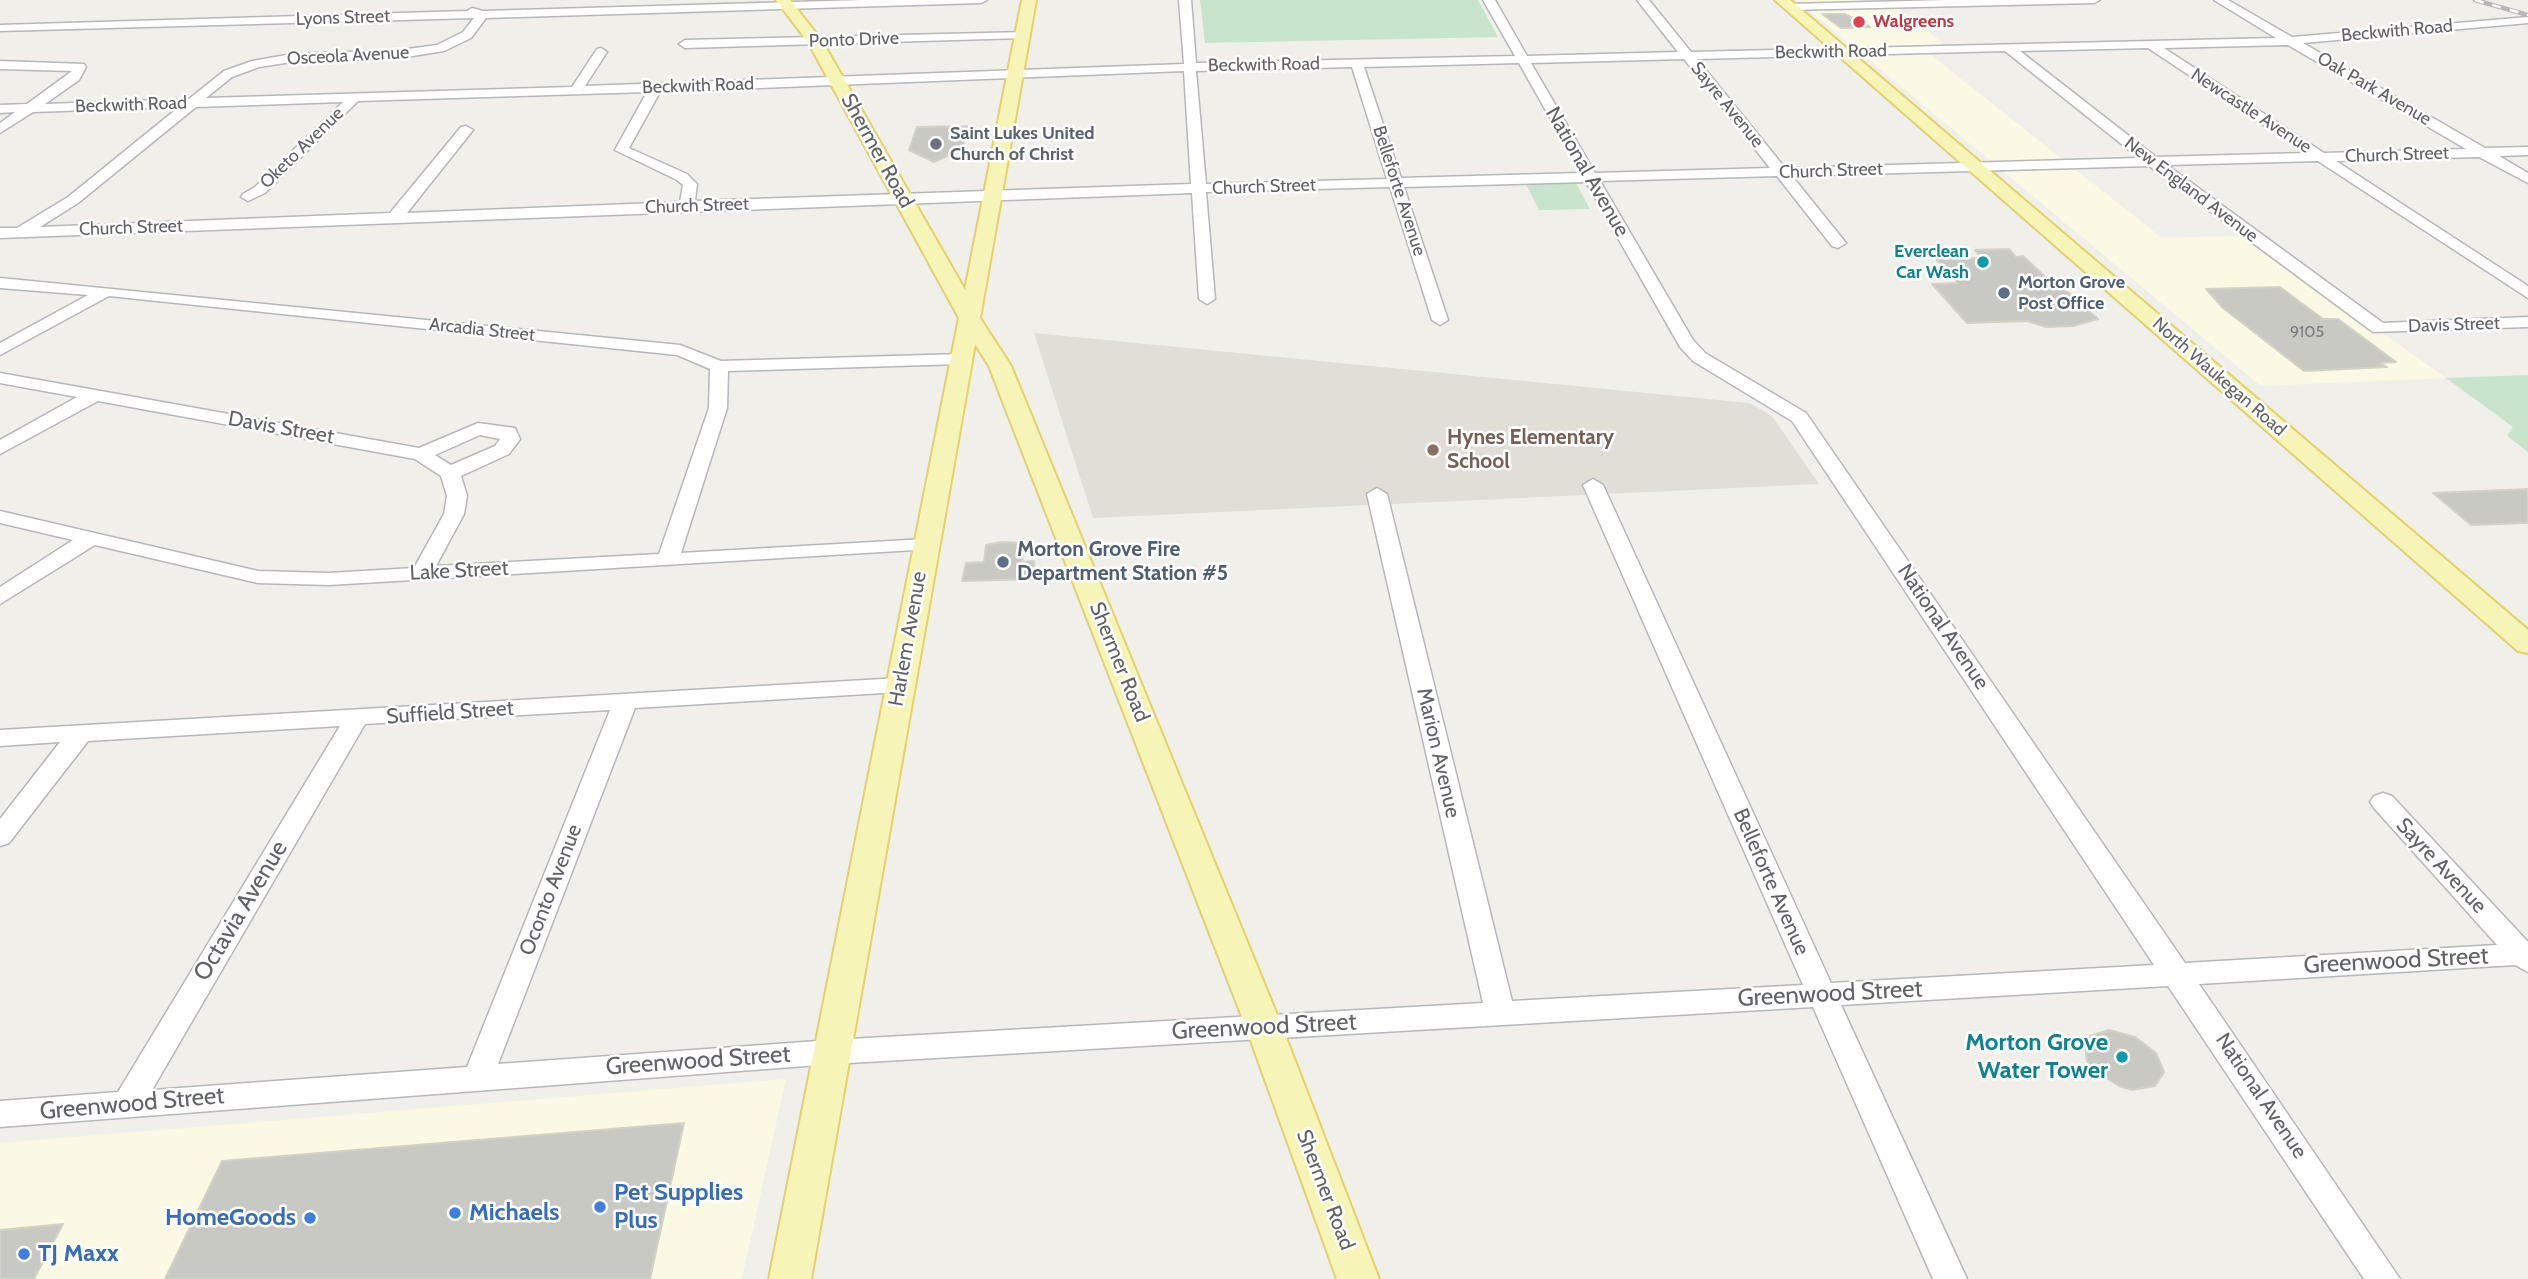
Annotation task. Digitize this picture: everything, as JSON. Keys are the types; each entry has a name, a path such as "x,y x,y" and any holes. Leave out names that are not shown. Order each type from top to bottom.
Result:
{"main road":[{"name":"Harlem Avenue","path":"790,1279 925,545 971,320 1029,0"},
{"name":"Shermer Road","path":"786,3 815,41 971,320 1000,366 1264,1027 1358,1279"},
{"name":"North Waukegan Road","path":"1786,3 2528,645"}],"street":[{"path":"455,0 481,14"},
{"path":"626,0 644,9"},
{"name":"Lyons Street","path":"0,28 786,3 981,0"},
{"path":"1185,0 1207,299"},
{"name":"National Avenue","path":"1489,0 1691,351 1799,416 2383,1279"},
{"name":"Sayre Avenue","path":"1643,0 1839,243"},
{"path":"1786,3 2094,0"},
{"name":"Oak Park Avenue","path":"2220,0 2528,178"},
{"name":"Osceola Avenue","path":"0,248 20,232 73,200 220,78 252,62 443,49 467,35 481,14"},
{"name":"Beckwith Road","path":"0,109 839,82 1016,72 2289,41 2525,21"},
{"name":"Ponto Drive","path":"685,44 1023,34"},
{"name":"Newcastle Avenue","path":"2150,44 2528,293"},
{"name":"New England Avenue","path":"2007,47 2153,162 2379,328"},
{"path":"577,89 601,52"},
{"name":"Belleforte Avenue","path":"1357,63 1440,320"},
{"path":"0,65 96,66 78,72 0,129"},
{"path":"61,65 80,67 78,72"},
{"path":"656,87 623,143 622,150 682,177 690,184 687,206"},
{"name":"Oketo Avenue","path":"248,197 260,190 355,97"},
{"path":"396,217 466,130"},
{"name":"Church Street","path":"0,233 993,194 2528,151"},
{"name":"Arcadia Street","path":"0,283 106,291 680,350 719,366 962,359"},
{"path":"0,350 106,291"},
{"name":"Davis Street","path":"2379,328 2528,322"},
{"path":"668,560 718,408 719,366"},
{"name":"Davis Street","path":"0,378 421,454 450,473"},
{"path":"0,447 97,394"},
{"path":"421,454 478,429 508,432 510,439 502,450 450,473 457,496 454,514 422,572"},
{"name":"Belleforte Avenue","path":"1593,485 1950,1279"},
{"name":"Marion Avenue","path":"1377,495 1500,1012"},
{"name":"Lake Street","path":"0,517 258,577 329,579 925,545"},
{"path":"0,597 93,537"},
{"name":"Suffield Street","path":"0,738 900,685"},
{"name":"Oconto Avenue","path":"478,1077 625,702"},
{"name":"Octavia Avenue","path":"127,1104 356,719"},
{"path":"0,836 80,734"},
{"name":"Sayre Avenue","path":"2383,802 2526,956"},
{"name":"Greenwood Street","path":"0,1114 832,1052 1500,1012 2526,956"}],"shaded area":[{"path":"1797,0 1859,0 1867,6 1895,5 1951,50 1926,51 2162,238 2236,236 2259,245 2446,378 2261,386"},
{"name":"Hynes Elementary School","path":"1034,333 1749,403 1772,416 1819,484 1093,518"},
{"path":"786,1079 742,1279 0,1279 0,1143"}],"green space":[{"path":"1200,0 1478,0 1498,37 1205,43"},
{"path":"1576,183 1590,209 1539,210 1526,184"},
{"path":"2528,375 2528,452 2507,436 2513,427 2446,378"}],"building":[{"path":"1822,14 1845,14 1870,27 1841,28"},
{"name":"Saint Lukes United Church of Christ","path":"968,126 962,150 934,162 909,150 917,127"},
{"path":"2009,249 2016,257 2023,256 2054,285 2060,285 2098,319 2073,326 2046,327 2027,321 1967,323 1932,284 1958,283 1936,259 1982,258 1975,250"},
{"path":"2280,287 2323,319 2338,319 2396,362 2380,363 2387,367 2304,371 2223,308 2206,289"},
{"path":"2528,489 2528,523 2471,525 2433,493"},
{"name":"Morton Grove Fire Department Station #5","path":"1002,542 1024,543 1022,562 1034,561 1035,579 962,581 966,563 984,562 986,545"},
{"name":"Morton Grove Water Tower","path":"2109,1030 2135,1037 2156,1053 2164,1072 2155,1086 2132,1090 2119,1086 2095,1071 2087,1061 2085,1043 2090,1036"},
{"path":"684,1123 650,1279 165,1279 222,1161"},
{"name":"TJ Maxx","path":"63,1224 34,1279 0,1279 0,1230"}],"railway":[{"path":"2475,0 2528,15"}],"place":[{"name":"Walgreens","path":"1859,22"},
{"name":"Saint Lukes United Church of Christ","path":"936,144"},
{"name":"Everclean Car Wash","path":"1983,262"},
{"name":"Morton Grove Post Office","path":"2004,293"},
{"name":"Hynes Elementary School","path":"1433,450"},
{"name":"Morton Grove Fire Department Station #5","path":"1003,562"},
{"name":"Morton Grove Water Tower","path":"2122,1057"},
{"name":"Pet Supplies Plus","path":"600,1207"},
{"name":"Michaels","path":"455,1213"},
{"name":"HomeGoods","path":"310,1218"},
{"name":"TJ Maxx","path":"24,1254"}]}
